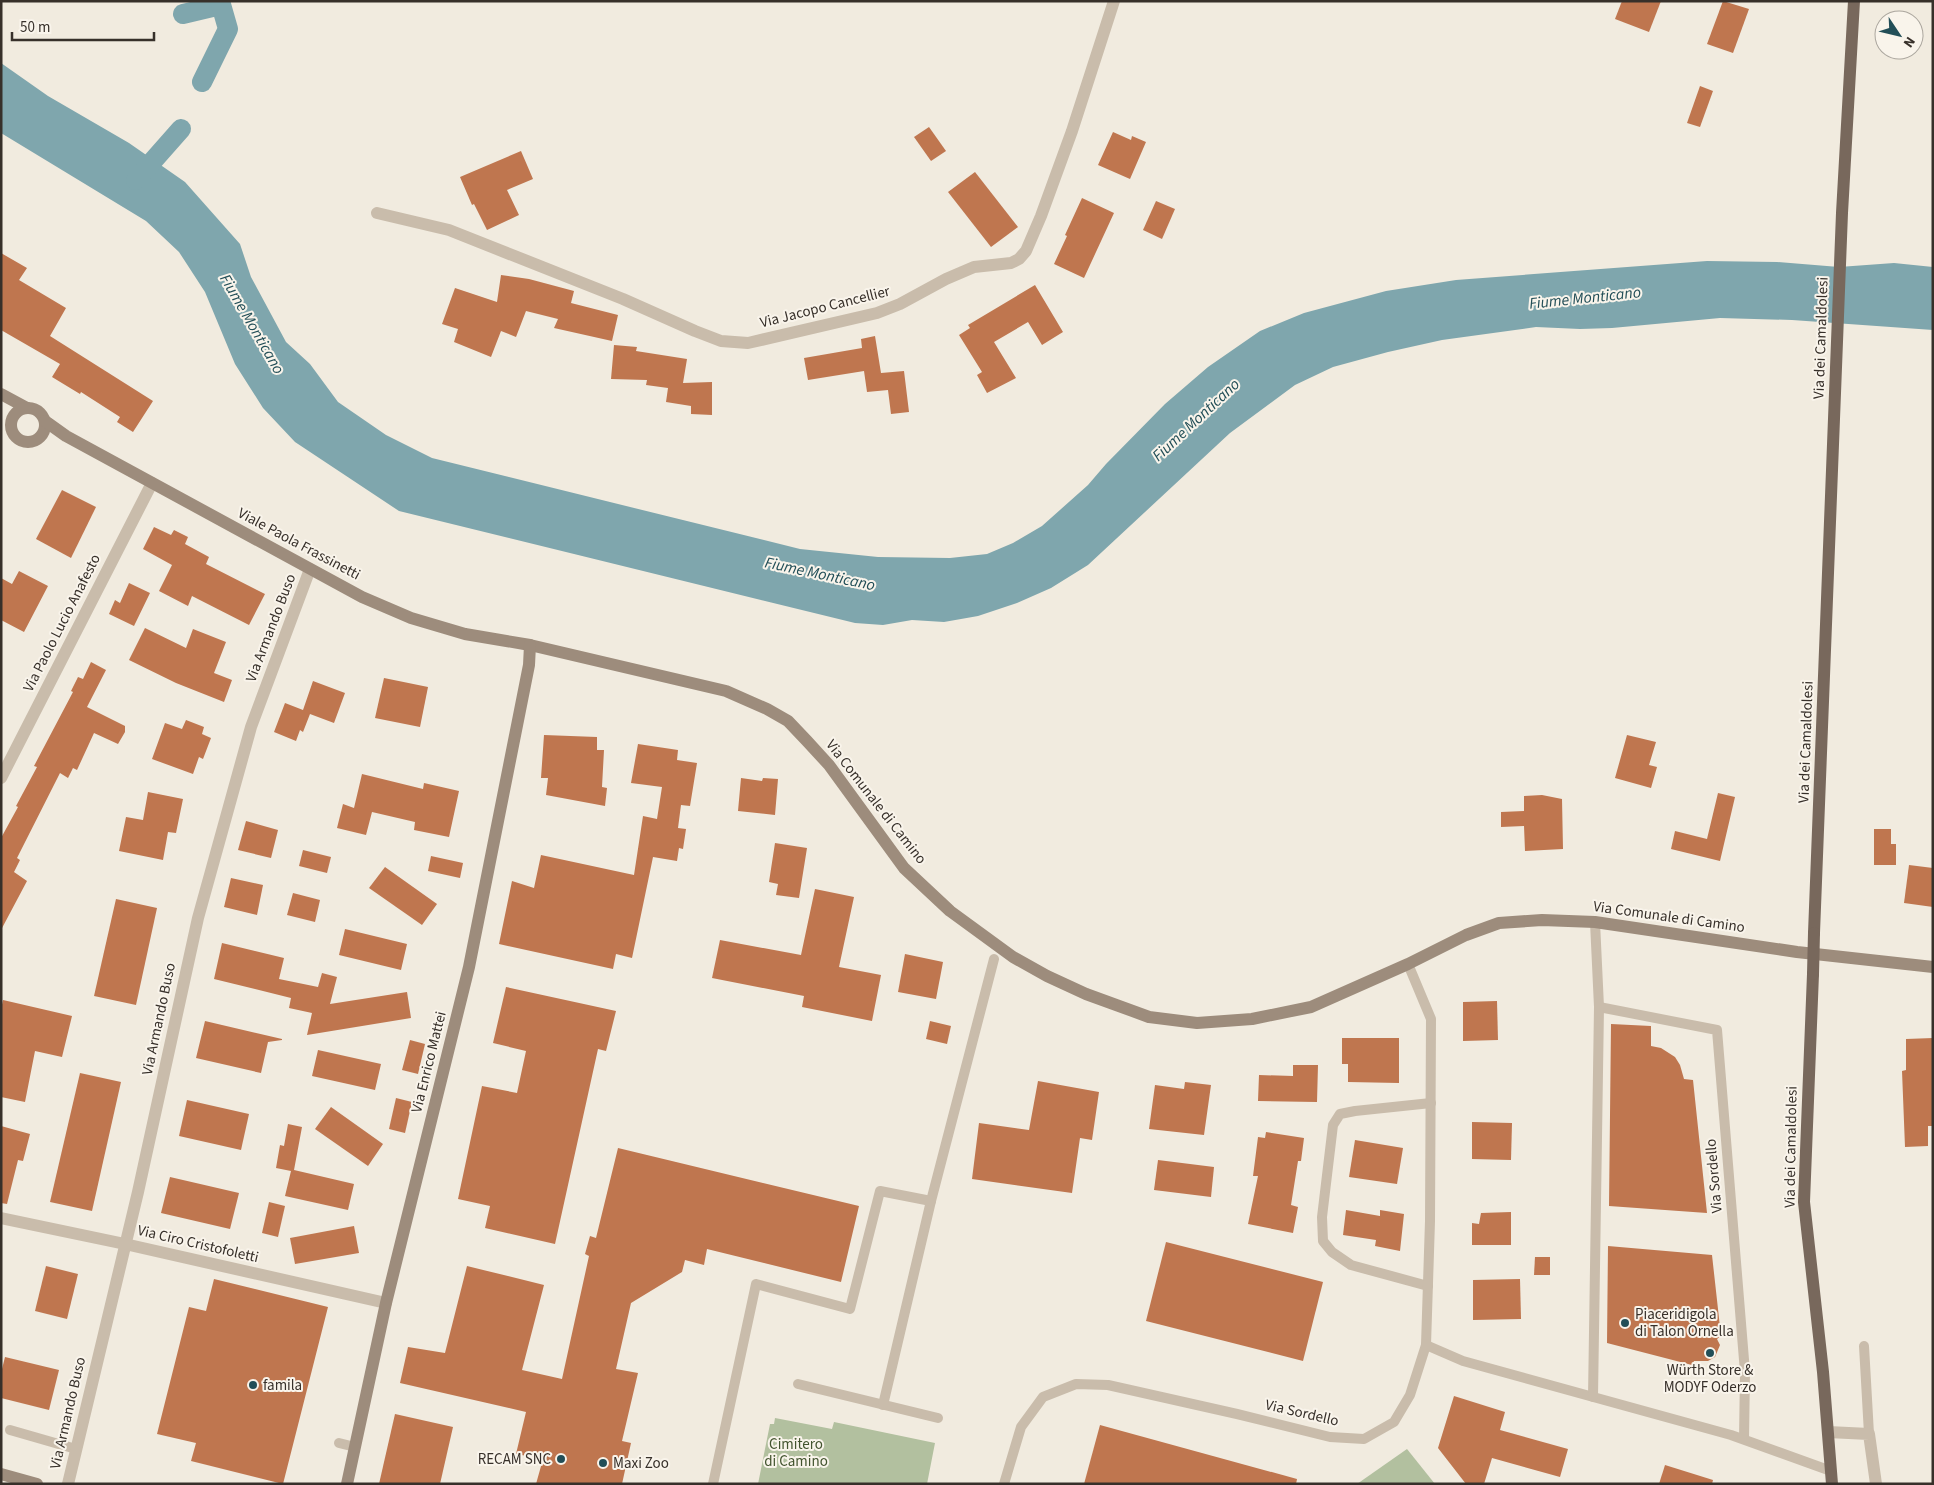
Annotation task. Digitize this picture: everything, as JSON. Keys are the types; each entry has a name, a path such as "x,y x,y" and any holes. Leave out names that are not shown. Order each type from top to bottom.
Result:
{"main road":[{"name":"Via dei Camaldolesi","path":"1832,1477 1822,1363 1804,1202 1835,379 1854,1"}],"street":[{"name":"Via Jacopo Cancellier","path":"377,213 449,230 623,299 720,341 748,343 877,313 900,304 946,279 974,267 1011,263 1019,259 1026,251 1072,131 1114,1"},
{"path":"1,394 27,408 38,411 45,421 44,431 39,438 35,441 25,442 16,437 11,427 14,417 21,410 27,408"},
{"path":"1,401 14,417"},
{"name":"Viale Paola Frassinetti","path":"45,421 65,435 362,597 411,618 465,634 530,645"},
{"path":"39,438 65,435"},
{"name":"Via Paolo Lucio Anafesto","path":"1,778 152,482"},
{"name":"Via Armando Buso","path":"68,1484 140,1183 198,918 251,727 310,569"},
{"name":"Via Comunale di Camino","path":"530,645 726,691 767,708 788,721 829,765 904,868 950,911 1013,957 1086,994 1149,1017 1197,1023 1252,1019 1311,1007 1408,964 1466,935 1499,923 1542,920 1595,922 1797,952 1933,967"},
{"name":"Via Enrico Mattei","path":"347,1484 386,1303 469,967 528,665 530,645"},
{"name":"Via Ciro Cristofoletti","path":"1,1218 386,1303"},
{"path":"1828,1432 1869,1434 1876,1484"},
{"path":"1,1474 37,1484"}],"lane":[{"path":"1593,1396 1599,1008 1595,922"},
{"path":"883,1405 931,1201 994,959"},
{"path":"1408,964 1431,1019 1426,1345 1463,1361 1744,1440 1832,1477"},
{"name":"Via Sordello","path":"1599,1008 1717,1030 1745,1372 1744,1440"},
{"path":"1428,1286 1351,1265 1332,1252 1323,1241 1322,1217 1332,1125 1340,1114 1431,1103"},
{"path":"713,1484 756,1284 850,1309 880,1191 931,1201"},
{"name":"Via Sordello","path":"1004,1484 1021,1427 1043,1397 1076,1384 1108,1385 1330,1437 1364,1439 1394,1422 1410,1395 1426,1345"},
{"path":"1864,1346 1869,1434"},
{"path":"798,1384 938,1418"},
{"path":"10,1430 76,1448"},
{"path":"340,1443 355,1447"}],"green space":[{"name":"Cimitero di Camino","path":"775,1418 832,1429 834,1422 935,1443 927,1484 758,1484 770,1424 774,1424"},
{"path":"1407,1449 1435,1484 1357,1484"}],"water":[{"name":"Fiume Monticano","path":"1,63 48,96 129,143 185,182 240,244 251,277 286,342 310,364 338,402 386,435 432,458 800,549 878,557 950,558 987,554 1013,543 1042,526 1088,485 1165,404 1208,367 1260,331 1304,313 1386,291 1456,280 1707,261 1777,262 1839,267 1894,263 1933,267 1933,330 1792,320 1720,318 1612,328 1536,327 1442,340 1388,352 1333,367 1295,385 1230,433 1088,565 1051,588 1017,603 978,616 944,622 912,620 883,625 855,623 399,511 295,442 263,408 235,364 205,292 179,252 146,221 1,133"}],"building":[{"path":"1622,1 1661,1 1649,32 1615,19"},
{"path":"1723,1 1749,9 1733,53 1707,44"},
{"path":"1700,86 1713,91 1700,127 1687,123"},
{"path":"929,127 946,151 931,161 914,137"},
{"path":"1113,132 1131,140 1132,136 1146,142 1130,179 1098,165"},
{"path":"521,151 533,179 507,190 519,215 487,230 474,204 472,205 460,177"},
{"path":"975,172 1018,227 991,247 948,192"},
{"path":"1082,198 1114,213 1084,278 1054,264"},
{"path":"1156,201 1175,209 1162,239 1143,230"},
{"path":"1,253 27,268 19,280 66,308 50,336 153,401 133,432 117,422 120,417 81,392 80,394 52,377 60,364 1,330"},
{"path":"501,275 529,279 574,291 571,303 618,315 612,341 554,328 558,319 526,311 516,337 501,331 491,357 454,342 458,329 442,324 455,288 497,302"},
{"path":"1035,285 1063,332 1042,345 1028,322 994,342 1016,378 987,393 977,375 982,372 959,335 970,328 968,325"},
{"path":"875,336 881,373 904,371 909,412 891,414 888,390 867,392 864,371 808,380 804,358 862,348 861,339"},
{"path":"614,345 637,347 636,351 687,359 683,383 712,382 712,415 691,414 691,406 666,402 668,388 646,385 647,380 611,379"},
{"path":"62,490 96,507 71,558 36,539"},
{"path":"154,527 171,535 174,530 188,537 185,544 209,557 206,564 265,594 249,625 192,596 188,606 159,591 172,565 143,549"},
{"path":"19,571 48,586 24,632 1,620 1,578 12,584"},
{"path":"129,583 150,593 134,626 109,614 115,600 120,603"},
{"path":"145,628 186,648 193,629 226,642 214,673 232,680 224,702 176,683 129,660"},
{"path":"91,662 106,670 87,707 125,726 125,732 118,744 94,733 77,770 73,768 68,778 60,773 17,858 20,860 14,872 27,881 1,930 1,838 37,767 34,766 73,692 71,691 78,677 83,679"},
{"path":"384,678 428,687 420,727 375,718"},
{"path":"313,681 345,693 334,723 310,714 303,732 300,730 296,741 274,732 285,703 303,710"},
{"path":"186,720 204,727 202,734 211,738 203,759 199,757 193,774 152,759 165,723 182,729"},
{"path":"544,735 597,737 597,750 604,750 602,787 607,788 605,806 546,795 548,778 541,778"},
{"path":"1627,735 1656,742 1649,765 1657,767 1651,788 1615,778"},
{"path":"638,744 678,750 677,760 697,763 690,806 681,805 678,828 686,829 683,849 679,848 677,861 653,857 632,958 616,954 613,969 499,944 512,881 534,888 541,855 634,875 643,816 657,819 662,787 631,783"},
{"path":"362,774 423,789 424,783 459,791 449,837 414,830 415,822 372,812 366,835 337,828 343,804 354,808"},
{"path":"741,778 762,781 763,778 778,779 775,815 738,811"},
{"path":"148,792 183,799 176,833 168,832 163,860 119,851 126,817 143,820"},
{"path":"1718,793 1735,797 1720,861 1671,849 1675,831 1707,839"},
{"path":"1542,795 1562,799 1563,849 1525,851 1524,826 1501,827 1501,812 1524,811 1524,796"},
{"path":"246,821 278,830 271,858 238,850"},
{"path":"1874,829 1891,829 1891,844 1896,844 1896,865 1874,865"},
{"path":"775,843 807,848 799,898 776,895 778,884 769,882"},
{"path":"303,850 331,857 327,873 299,866"},
{"path":"431,856 463,863 460,878 428,871"},
{"path":"1909,865 1933,868 1933,907 1904,903"},
{"path":"385,867 437,904 422,925 369,888"},
{"path":"231,878 263,885 257,915 224,907"},
{"path":"815,889 854,897 839,967 881,975 872,1021 802,1007 804,996 712,978 720,940 801,955"},
{"path":"293,893 320,900 315,922 287,915"},
{"path":"116,899 157,908 136,1005 94,996"},
{"path":"345,929 407,944 401,970 339,955"},
{"path":"222,943 284,958 279,979 318,987 322,973 337,977 330,1004 407,992 411,1018 307,1035 312,1013 289,1008 291,998 214,979"},
{"path":"905,954 943,962 936,999 898,992"},
{"path":"506,987 616,1011 606,1051 598,1049 555,1244 485,1228 490,1206 458,1199 482,1086 517,1093 526,1051 493,1043"},
{"path":"3,1000 72,1016 62,1057 35,1051 25,1102 1,1097 1,1009"},
{"path":"1497,1001 1498,1040 1463,1041 1463,1002"},
{"path":"205,1021 282,1040 268,1042 261,1073 196,1058"},
{"path":"930,1021 951,1026 947,1044 926,1039"},
{"path":"1611,1024 1651,1026 1651,1046 1661,1048 1675,1057 1680,1065 1684,1079 1693,1080 1707,1213 1609,1206"},
{"path":"1342,1038 1399,1038 1399,1083 1348,1082 1348,1064 1342,1064"},
{"path":"1933,1038 1933,1126 1928,1126 1928,1146 1905,1147 1902,1071 1906,1070 1906,1039"},
{"path":"410,1040 425,1044 418,1074 402,1070"},
{"path":"318,1050 381,1064 375,1090 312,1076"},
{"path":"1293,1065 1318,1065 1317,1102 1258,1101 1259,1075 1293,1076"},
{"path":"80,1073 121,1082 92,1211 50,1202"},
{"path":"1038,1081 1099,1092 1092,1140 1080,1138 1072,1193 972,1179 979,1123 1029,1130"},
{"path":"1185,1082 1211,1085 1204,1135 1149,1129 1155,1085 1184,1089"},
{"path":"396,1098 412,1102 405,1133 389,1129"},
{"path":"187,1100 249,1114 241,1150 179,1136"},
{"path":"331,1107 383,1144 368,1166 315,1129"},
{"path":"1472,1122 1512,1123 1511,1160 1472,1159"},
{"path":"288,1124 302,1127 294,1170 354,1184 348,1210 285,1196 291,1171 276,1168 280,1145 284,1146"},
{"path":"1,1126 30,1134 23,1161 18,1160 7,1204 1,1203"},
{"path":"1266,1132 1304,1138 1301,1161 1298,1161 1291,1205 1298,1207 1293,1233 1248,1224 1258,1176 1253,1176 1258,1137 1265,1138"},
{"path":"1355,1140 1403,1148 1397,1184 1349,1177"},
{"path":"618,1148 859,1206 841,1282 707,1249 704,1265 685,1260 682,1272 631,1303 616,1369 638,1373 622,1441 631,1443 622,1484 536,1484 543,1459 516,1454 526,1412 400,1383 408,1347 445,1353 467,1266 544,1285 522,1370 562,1379 589,1256 585,1254 590,1236 596,1238"},
{"path":"1158,1160 1214,1167 1211,1197 1154,1190"},
{"path":"170,1177 239,1193 230,1229 161,1213"},
{"path":"269,1202 285,1206 278,1237 262,1233"},
{"path":"1346,1210 1380,1216 1380,1210 1404,1214 1400,1251 1375,1246 1376,1240 1343,1235"},
{"path":"1511,1212 1511,1245 1472,1245 1472,1223 1479,1224 1481,1213"},
{"path":"354,1226 359,1253 295,1264 290,1238"},
{"path":"1166,1242 1323,1282 1303,1361 1146,1321"},
{"path":"1608,1246 1712,1255 1721,1336 1717,1339 1720,1345 1715,1357 1708,1361 1694,1361 1692,1365 1607,1343"},
{"path":"1535,1257 1550,1257 1550,1275 1534,1275"},
{"path":"46,1266 78,1274 67,1319 35,1311"},
{"name":"famila","path":"214,1279 328,1307 283,1484 191,1461 196,1443 157,1434 189,1307 206,1311"},
{"path":"1520,1279 1521,1319 1473,1320 1473,1280"},
{"path":"5,1357 59,1370 49,1410 1,1398 1,1373"},
{"path":"1454,1396 1505,1412 1500,1430 1568,1449 1560,1477 1492,1458 1484,1484 1466,1484 1438,1448"},
{"path":"395,1414 453,1427 440,1484 379,1484"},
{"path":"1100,1425 1297,1479 1296,1484 1084,1484"},
{"path":"1665,1465 1713,1480 1712,1484 1659,1484"}],"waterway":[{"path":"202,82 228,29 220,1"},
{"path":"183,14 221,5"},
{"path":"136,180 181,129"}],"place":[{"name":"Piaceridigola di Talon Ornella","path":"1625,1323"},
{"name":"Würth Store & MODYF Oderzo","path":"1710,1353"},
{"name":"famila","path":"253,1385"},
{"name":"RECAM SNC","path":"561,1459"},
{"name":"Maxi Zoo","path":"603,1463"}]}
